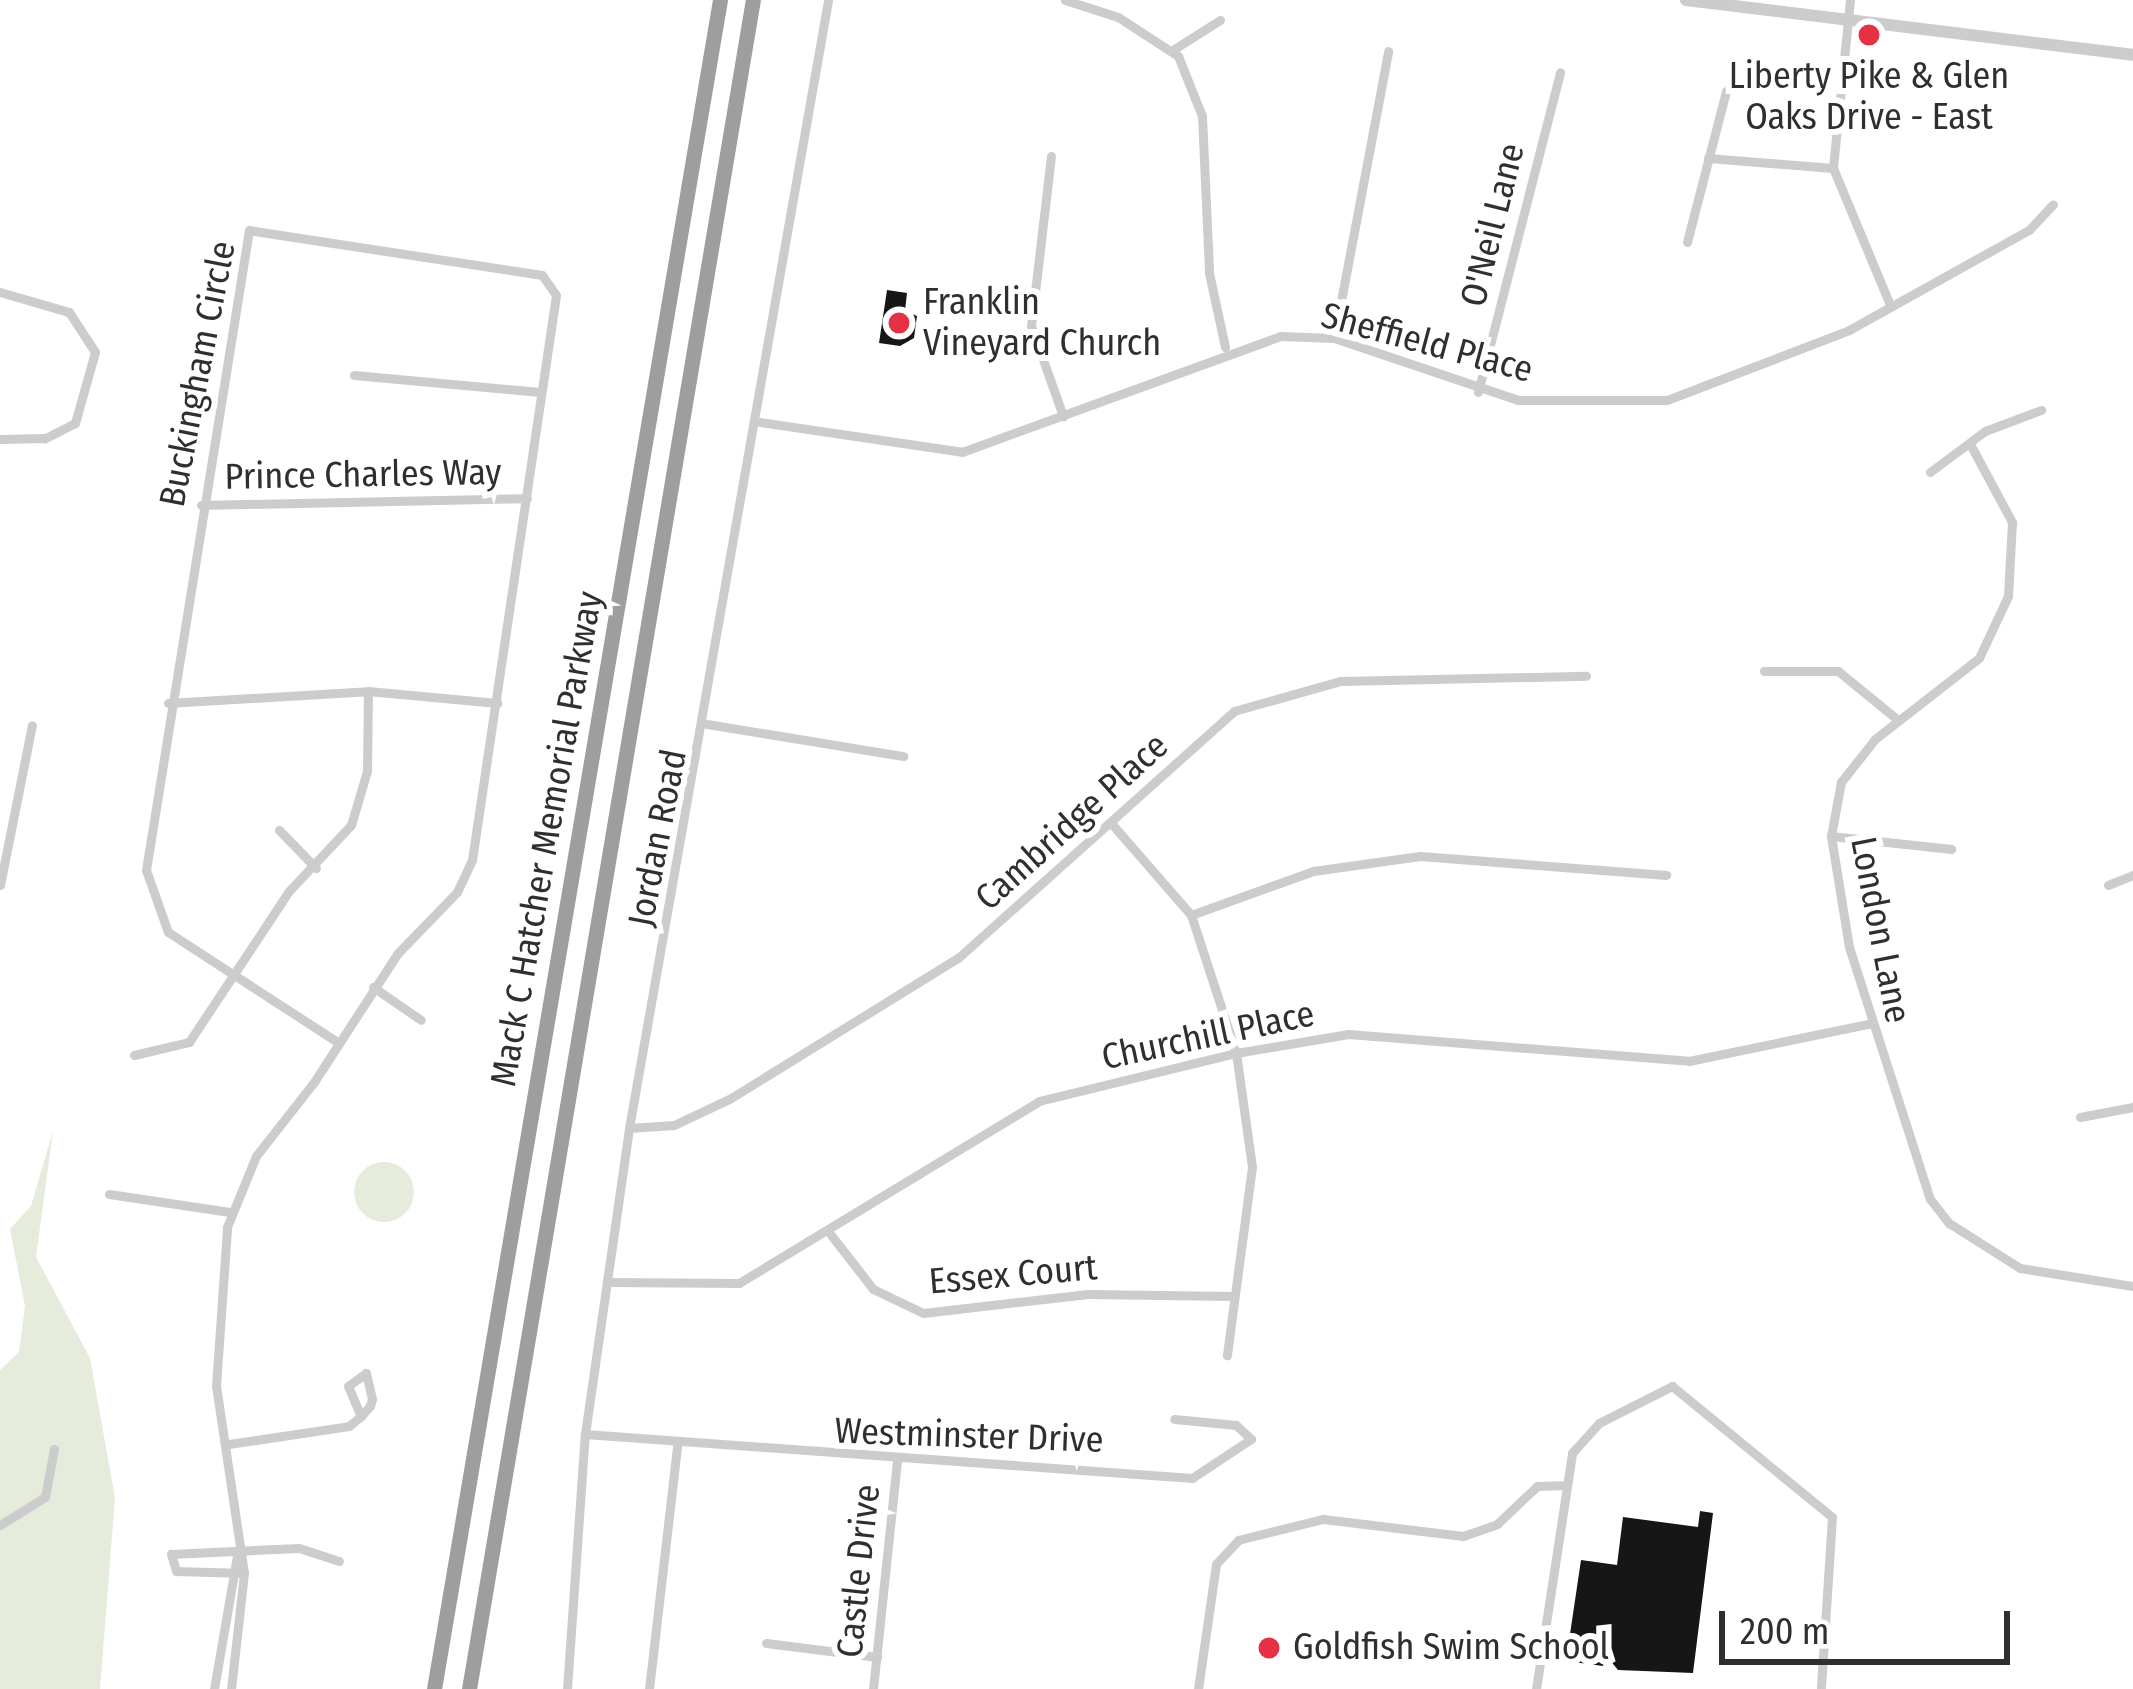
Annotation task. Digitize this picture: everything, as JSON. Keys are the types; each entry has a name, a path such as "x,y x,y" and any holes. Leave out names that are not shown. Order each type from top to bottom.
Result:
{"highway":[{"name":"Mack C Hatcher Memorial Parkway","path":"430,1689 720,0"},
{"name":"Mack C Hatcher Memorial Parkway","path":"469,1689 753,0"}],"street":[{"name":"Jordan Road","path":"567,1689 585,1434 629,1128 707,724 828,0"},
{"path":"1065,0 1171,51 1202,116 1209,273 1225,347"},
{"path":"1686,0 2133,55"},
{"path":"1850,0 1833,168 1889,305"},
{"path":"1171,51 1220,20"},
{"path":"1334,338 1388,51"},
{"name":"O'Neil Lane","path":"1478,392 1560,72"},
{"path":"1687,242 1726,91"},
{"path":"1051,156 1031,326 1063,416"},
{"path":"1708,158 1833,168"},
{"name":"Sheffield Place","path":"760,422 962,452 1063,416 1225,347 1334,338 1478,392 1667,400 1762,371 2029,230 2053,204"},
{"name":"Buckingham Circle","path":"231,1689 244,1573 215,1341 230,1212 339,1043 373,988 472,860 555,281 249,230 168,703 148,893 168,932 339,1043"},
{"path":"0,292 69,312 95,352 75,423 45,438 0,439"},
{"path":"354,375 540,392"},
{"path":"1930,472 1970,444 2041,410"},
{"name":"London Lane","path":"1970,444 2012,522 2008,596 1979,658 1898,720 1846,771 1831,836 1868,1024 1930,1199 1949,1223 2020,1268 2133,1286"},
{"name":"Prince Charles Way","path":"201,505 527,498"},
{"path":"1764,670 1838,671 1898,720"},
{"name":"Cambridge Place","path":"629,1128 674,1125 731,1098 958,958 1234,711 1340,681 1586,676"},
{"path":"168,703 368,691 497,703"},
{"path":"134,1055 190,1042 236,980 289,891 316,868 360,799 368,691"},
{"path":"707,724 903,757"},
{"path":"0,885 32,725"},
{"path":"1112,823 1191,915 1236,1053 1252,1168 1227,1355"},
{"path":"278,830 316,868"},
{"path":"1831,836 1951,849"},
{"path":"1191,915 1313,871 1420,856 1666,875"},
{"path":"2108,885 2133,874"},
{"path":"373,988 421,1020"},
{"name":"Churchill Place","path":"607,1282 739,1283 831,1235 1040,1101 1236,1053 1348,1034 1689,1061 1868,1024"},
{"path":"2080,1117 2133,1107"},
{"path":"109,1194 230,1212"},
{"name":"Essex Court","path":"831,1235 873,1289 923,1313 1088,1294 1232,1296"},
{"path":"1536,1689 1561,1485 1599,1424 1672,1385 1832,1517 1821,1689"},
{"path":"229,1444 338,1432 362,1416"},
{"name":"Westminster Drive","path":"585,1434 677,1446 1192,1478 1251,1439 1236,1425 1174,1419"},
{"path":"649,1689 677,1446"},
{"path":"0,1525 45,1497 54,1449"},
{"name":"Castle Drive","path":"873,1689 898,1460"},
{"path":"1198,1689 1216,1564 1238,1540 1323,1520 1463,1536 1537,1486 1561,1485"},
{"path":"244,1573 176,1571 171,1555 238,1550 339,1561"},
{"name":"Buckingham Circle","path":"214,1689 229,1573 238,1550"},
{"path":"766,1643 877,1658"}],"green space":[{"path":"53,1131 36,1257 90,1358 115,1498 100,1689 0,1689 0,1370 19,1352 25,1306 10,1229 31,1206"},
{"path":"384,1162 405,1171 414,1192 405,1213 384,1222 363,1213 354,1192 363,1171"}],"building":[{"name":"Franklin Vineyard Church","path":"887,290 907,293 905,311 917,316 914,338 900,346 879,343"},
{"path":"1700,1511 1713,1513 1693,1673 1618,1670 1605,1654 1603,1666 1566,1661 1581,1560 1617,1565 1623,1517 1698,1527"}],"place":[{"name":"Liberty Pike & Glen Oaks Drive - East","path":"1869,35"},
{"name":"Franklin Vineyard Church","path":"899,323"},
{"name":"Goldfish Swim School","path":"1269,1648"}]}
